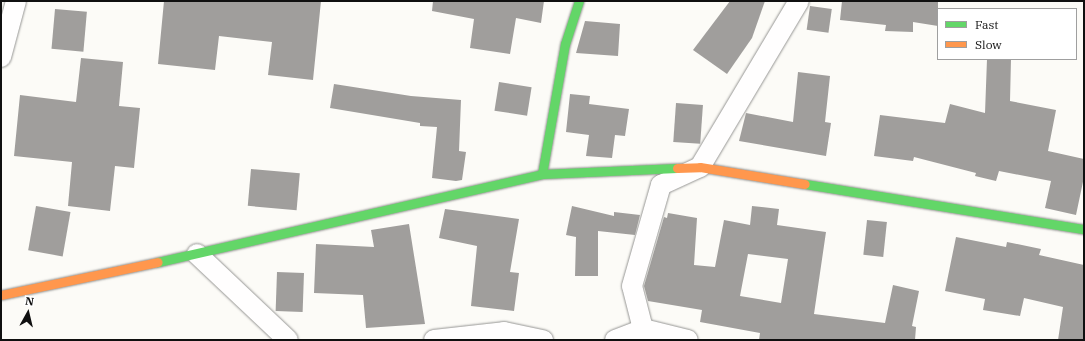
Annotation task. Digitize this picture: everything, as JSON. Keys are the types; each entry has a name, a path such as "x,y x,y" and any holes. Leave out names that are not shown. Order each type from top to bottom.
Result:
{"street":[{"path":"1,57 16,1"},
{"path":"542,174 565,44 579,1"},
{"path":"643,329 632,286 662,185 700,167 799,1"},
{"path":"1,295 197,254 542,174 700,167 1084,229"},
{"path":"197,254 288,340"},
{"path":"615,340 643,329 688,340"},
{"path":"434,340 504,332 543,340"}],"building":[{"path":"164,1 321,1 313,80 268,75 272,42 219,36 215,70 158,64"},
{"path":"433,1 544,1 541,23 516,18 510,54 470,48 474,19 432,11"},
{"path":"730,1 765,1 752,38 727,74 693,50"},
{"path":"842,1 938,1 937,26 913,22 913,32 885,31 886,25 840,20"},
{"path":"810,6 832,9 828,33 807,30"},
{"path":"55,9 87,12 83,52 52,49"},
{"path":"585,21 620,24 618,56 576,53"},
{"path":"81,58 123,62 119,106 140,108 134,168 115,166 110,211 68,206 72,162 14,156 20,95 76,102"},
{"path":"987,60 1011,60 1010,101 1056,110 1048,151 1084,159 1084,177 1076,215 1045,208 1051,181 999,171 996,181 975,176 976,173 914,157 913,161 874,156 880,115 945,123 950,104 985,113"},
{"path":"798,72 830,76 825,122 831,123 826,156 739,141 746,113 793,122"},
{"path":"499,82 532,87 527,116 494,111"},
{"path":"334,84 411,96 461,100 459,151 466,152 462,180 456,181 432,178 437,127 420,126 420,123 330,108"},
{"path":"570,94 590,96 589,104 629,109 625,136 615,135 612,158 586,156 589,135 566,132"},
{"path":"676,103 703,105 700,144 673,142"},
{"path":"251,169 300,173 297,210 248,206"},
{"path":"36,206 70,212 63,256 28,250"},
{"path":"572,206 614,216 614,212 640,215 635,235 598,231 598,276 575,276 576,237 566,235"},
{"path":"752,206 779,209 777,225 826,232 814,314 885,323 893,285 919,291 912,326 916,327 915,340 759,340 760,333 700,322 702,310 648,301 644,286 664,217 667,218 668,213 697,218 694,265 715,267 724,220 750,225","holes":["748,254 788,259 781,303 740,296"]},
{"path":"445,209 519,219 510,272 519,273 514,311 471,306 477,246 439,238"},
{"path":"867,220 887,222 883,257 863,255"},
{"path":"409,224 425,324 366,328 363,295 314,293 316,244 374,247 371,230"},
{"path":"956,237 1006,247 1007,242 1041,249 1039,255 1084,265 1084,340 1058,340 1063,307 1024,298 1020,316 983,310 985,299 945,291"},
{"path":"277,272 304,273 303,312 276,311"}],"traffic: fast":[{"path":"542,174 565,44 579,1"},
{"path":"158,262 542,174 677,168"},
{"path":"805,184 1084,229"}],"traffic: slow":[{"path":"677,168 700,167 805,184"},
{"path":"1,295 158,262"}]}
